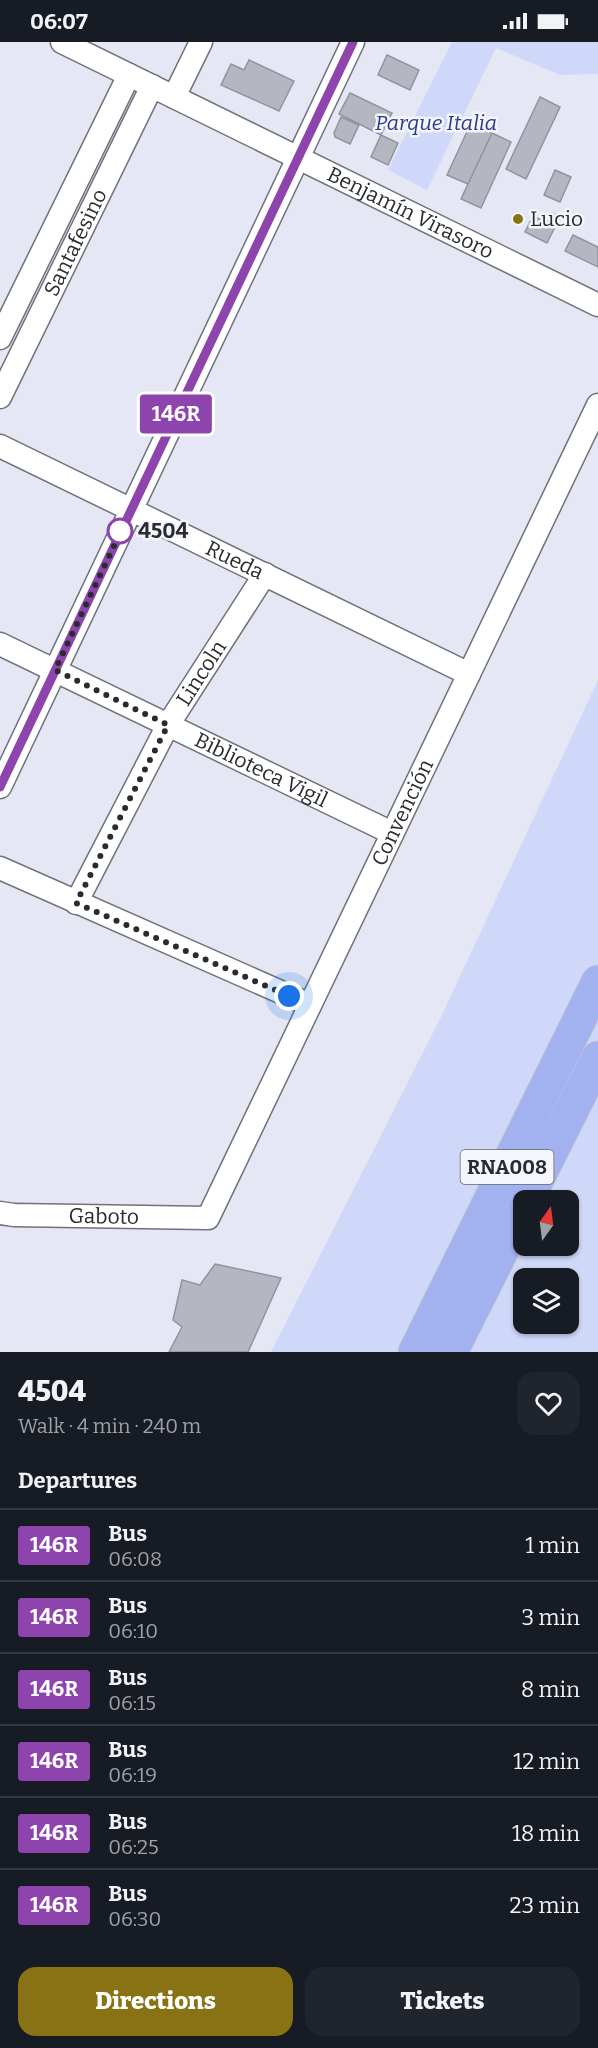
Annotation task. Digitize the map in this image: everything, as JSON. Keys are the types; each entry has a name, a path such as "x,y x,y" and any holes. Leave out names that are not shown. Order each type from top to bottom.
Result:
{"highway":[{"name":"RNA008","path":"415,1352 598,982"},
{"name":"RNA008","path":"532,1190 598,1058"},
{"name":"RNA008","path":"451,1352 513,1229"}],"street":[{"name":"Benjamín Virasoro","path":"62,42 98,50 129,75 598,305"},
{"path":"174,97 201,42"},
{"path":"0,787 353,42"},
{"name":"Santafesino","path":"0,338 129,75"},
{"name":"Santafesino","path":"0,397 152,86"},
{"name":"Convención","path":"208,1218 598,405"},
{"name":"Rueda","path":"0,446 469,674"},
{"name":"Lincoln","path":"76,903 168,725 265,574"},
{"name":"Biblioteca Vigil","path":"0,644 392,833"},
{"path":"0,868 310,1005"},
{"name":"Gaboto","path":"0,1213 208,1218"}],"green space":[{"name":"Parque Italia","path":"452,42 598,42 598,74 560,75 496,48 427,190 388,170"},
{"path":"598,680 598,1352 271,1352 441,1017"}],"building":[{"path":"387,55 419,70 410,90 378,75"},
{"path":"249,60 294,81 279,111 221,85 231,64 244,70"},
{"path":"350,93 392,113 381,135 339,114"},
{"path":"540,97 560,107 526,179 506,169"},
{"path":"341,117 359,125 350,144 335,137 334,133"},
{"path":"471,123 492,133 468,184 447,175"},
{"path":"492,133 511,142 481,208 461,199"},
{"path":"381,135 398,143 388,165 371,157"},
{"path":"555,170 571,177 560,202 544,195"},
{"path":"552,213 560,217 547,243 525,232 533,216 547,223"},
{"path":"573,235 598,247 598,267 565,251"},
{"path":"215,1264 281,1278 248,1352 169,1352 182,1327 173,1320 182,1280 200,1285"}],"bus line":[{"name":"146R","path":"0,787 353,42"}],"place":[{"name":"Lucio","path":"518,219"},
{"name":"4504","path":"120,531"}],"route":[{"path":"120,531 122,529 55,670 168,725 76,903 289,996"}]}
